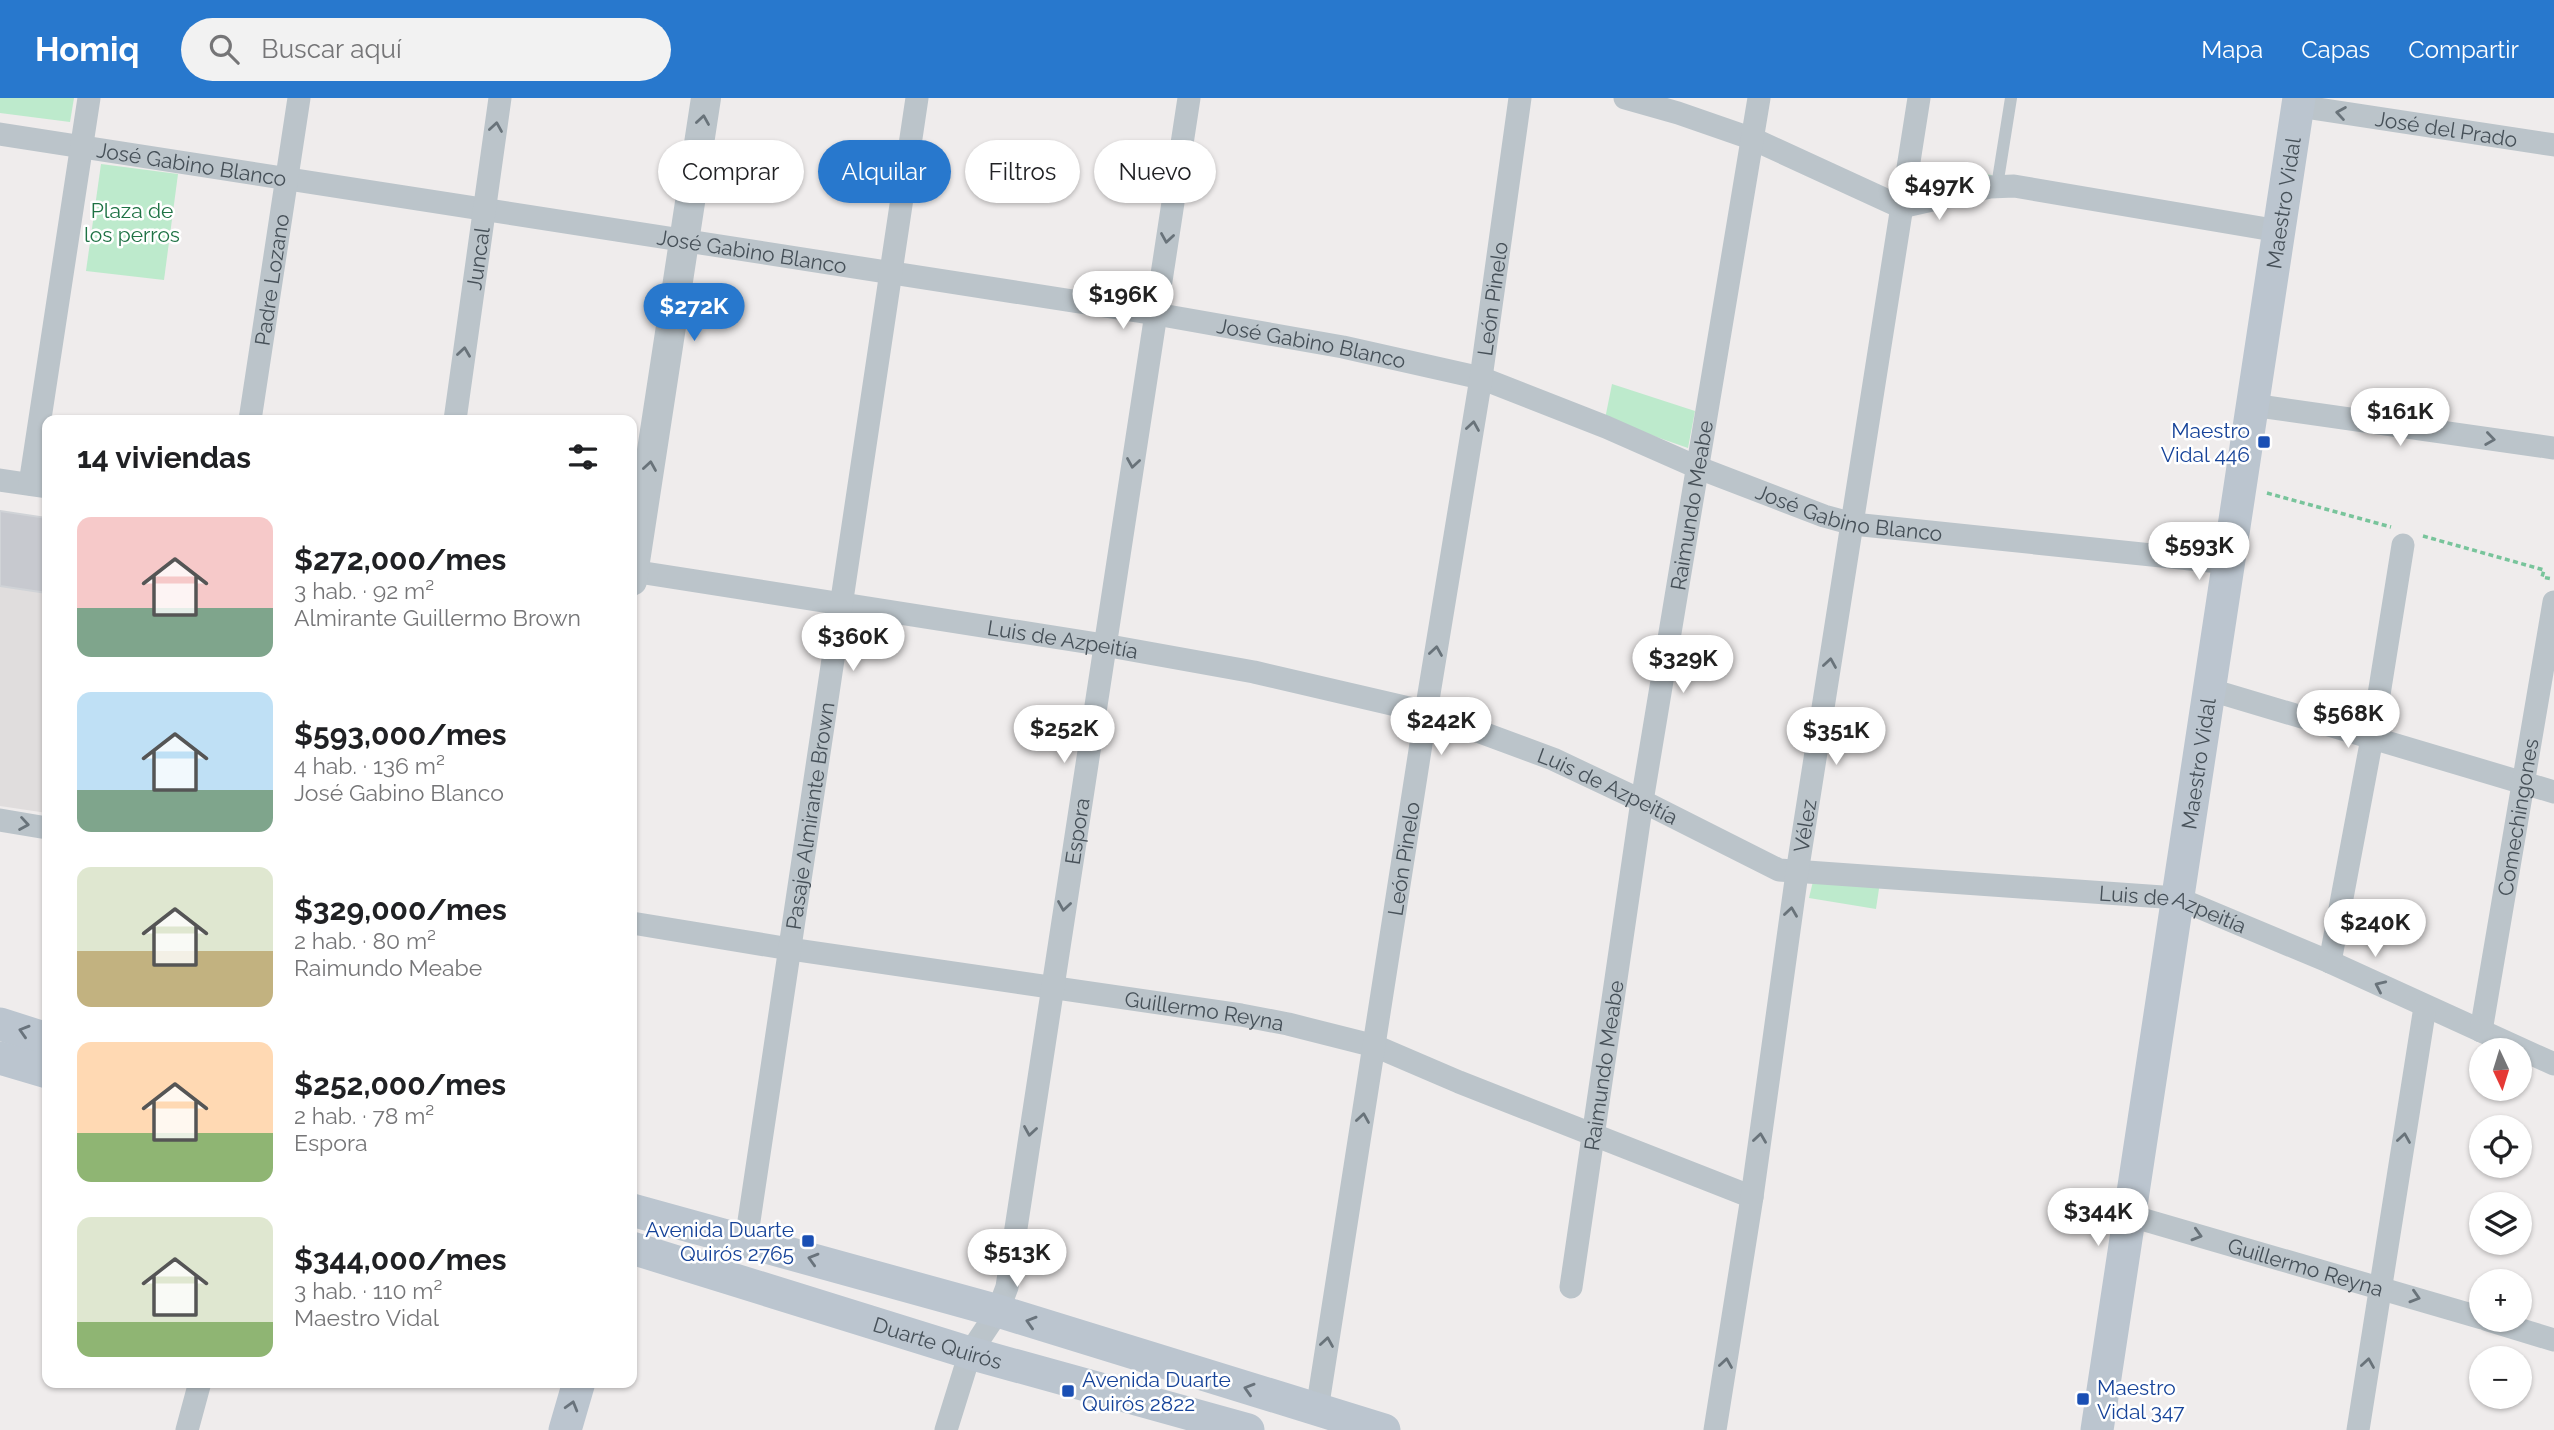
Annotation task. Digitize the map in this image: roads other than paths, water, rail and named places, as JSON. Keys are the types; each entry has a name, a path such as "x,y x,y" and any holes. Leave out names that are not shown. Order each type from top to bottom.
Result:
{"main road":[{"name":"Maestro Vidal","path":"2097,1430 2299,102"},
{"path":"0,1024 42,1037"},
{"path":"0,1058 42,1071"},
{"name":"Duarte Quirós","path":"637,1211 998,1311 1384,1430"},
{"name":"Duarte Quirós","path":"637,1250 970,1353 1248,1430"},
{"path":"565,1430 577,1388"}],"street":[{"path":"48,415 89,98"},
{"name":"Padre Lozano","path":"251,415 299,98"},
{"name":"Juncal","path":"456,415 500,98"},
{"path":"637,543 706,98"},
{"name":"Pasaje Almirante Brown","path":"747,1241 917,98"},
{"name":"Espora","path":"946,1430 970,1353 998,1311 1007,1287 1189,98"},
{"name":"León Pinelo","path":"1317,1410 1481,378 1520,98"},
{"path":"1625,98 1753,139 1901,207 1997,186 2032,187 2279,231"},
{"name":"Raimundo Meabe","path":"1571,1287 1642,801 1759,98"},
{"name":"Vélez","path":"1715,1430 1752,1197 1797,873 1919,98"},
{"name":"José del Prado","path":"2299,102 2554,145"},
{"name":"José Gabino Blanco","path":"0,134 1156,314 1343,346 1481,378 1606,427 1699,468 1824,516 1853,524 2229,563"},
{"path":"2252,404 2554,448"},
{"path":"0,480 39,485 42,461"},
{"path":"2330,962 2372,738 2413,541"},
{"name":"Luis de Azpeitía","path":"637,576 1104,645 1254,672 1426,712 1553,759 1770,866 1797,873 2177,898 2330,962 2554,1063"},
{"name":"Comechingones","path":"2481,1031 2554,602"},
{"path":"2211,690 2554,792"},
{"path":"0,820 42,827"},
{"name":"Guillermo Reyna","path":"637,924 1288,1024 1375,1046 1459,1082 1752,1197"},
{"path":"2358,1430 2425,1007"},
{"name":"Guillermo Reyna","path":"2131,1216 2469,1314"},
{"path":"2530,1332 2554,1339"},
{"path":"187,1430 198,1388"}],"lane":[{"path":"1997,186 2011,98"}],"place":[{"name":"Maestro Vidal 446","path":"2264,442"},
{"name":"Avenida Duarte Quirós 2765","path":"808,1241"},
{"name":"Avenida Duarte Quirós 2822","path":"1068,1391"},
{"name":"Maestro Vidal 347","path":"2083,1399"}],"park label":[{"name":"Plaza de los perros","path":"132,222"}]}
